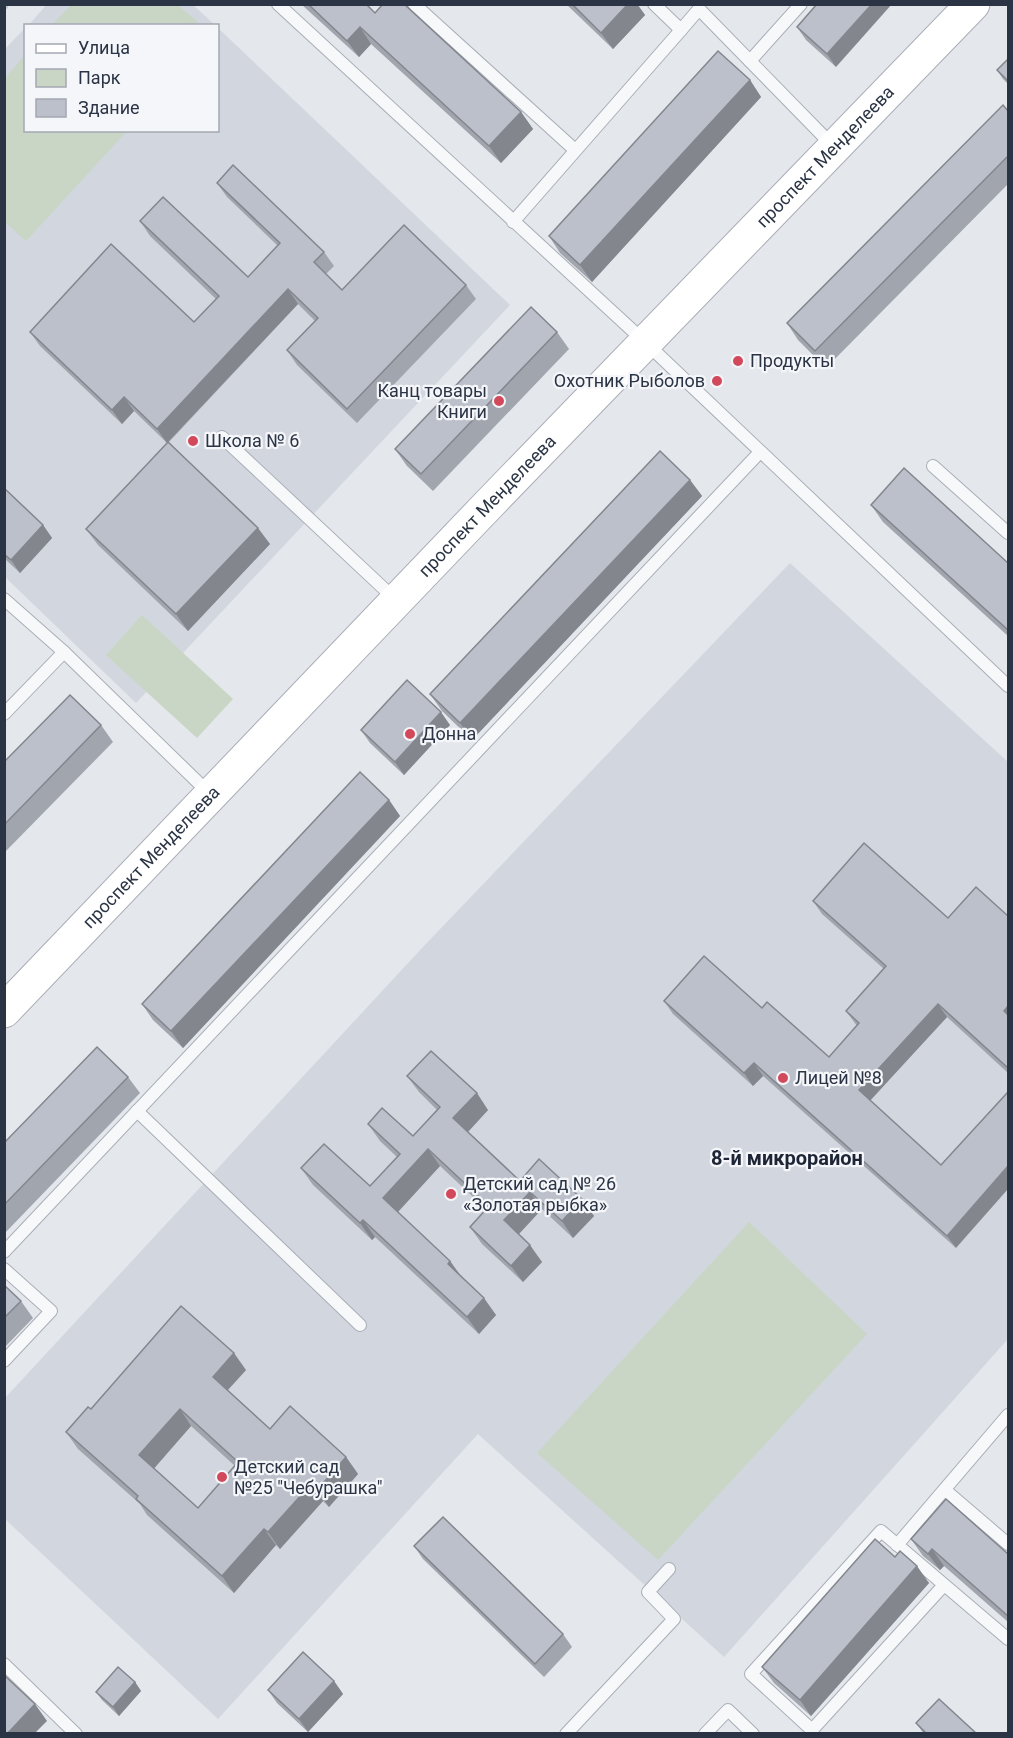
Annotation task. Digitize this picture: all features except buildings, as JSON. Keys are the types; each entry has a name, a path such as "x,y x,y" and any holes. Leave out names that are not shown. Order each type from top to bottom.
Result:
{"street":[{"name":"проспект Менделеева","path":"4,1011 968,6"}],"lane":[{"path":"278,4 645,342 1008,686"},
{"path":"414,4 575,150"},
{"path":"654,4 681,30"},
{"path":"750,61 801,4"},
{"path":"513,222 699,9 834,147"},
{"path":"222,437 397,601"},
{"path":"4,1252 760,452"},
{"path":"933,466 1008,533"},
{"path":"4,599 64,652 211,795"},
{"path":"4,714 64,652"},
{"path":"137,1111 360,1325"},
{"path":"4,1269 51,1311 4,1361"},
{"path":"897,1545 1008,1414"},
{"path":"945,1490 1008,1544"},
{"path":"944,1585 812,1730 751,1674 881,1531 897,1545 944,1585 1008,1640"},
{"path":"566,1734 674,1619 648,1592 669,1569"},
{"path":"4,1664 68,1731"},
{"path":"705,1734 728,1710 753,1734"}],"path":[{"path":"4,9 8,4"}],"shaded area":[{"path":"47,4 193,5 214,24 30,24"},
{"name":"Школа № 6","path":"24,29 24,132 219,132 219,29 510,305 136,703 5,577 4,50"},
{"name":"Лицей №8","path":"790,563 1008,762 1008,1339 724,1657 478,1434 218,1719 5,1519 4,1399 422,948"}],"green space":[{"path":"72,4 178,5 200,24 53,24"},
{"path":"24,56 24,132 126,132 26,241 4,221 5,78"},
{"path":"142,615 233,699 197,738 106,655"},
{"path":"749,1222 867,1334 658,1560 537,1453"}],"place":[{"name":"Продукты","path":"738,361"},
{"name":"Охотник Рыболов","path":"717,381"},
{"name":"Канц товары Книги","path":"499,401"},
{"name":"Школа № 6","path":"193,441"},
{"name":"Донна","path":"410,734"},
{"name":"Лицей №8","path":"783,1078"},
{"name":"Детский сад № 26 «Золотая рыбка»","path":"451,1194"},
{"name":"Детский сад №25 \"Чебурашка\"","path":"222,1477"}],"district":[{"name":"8-й микрорайон","path":"787,1158"}]}
